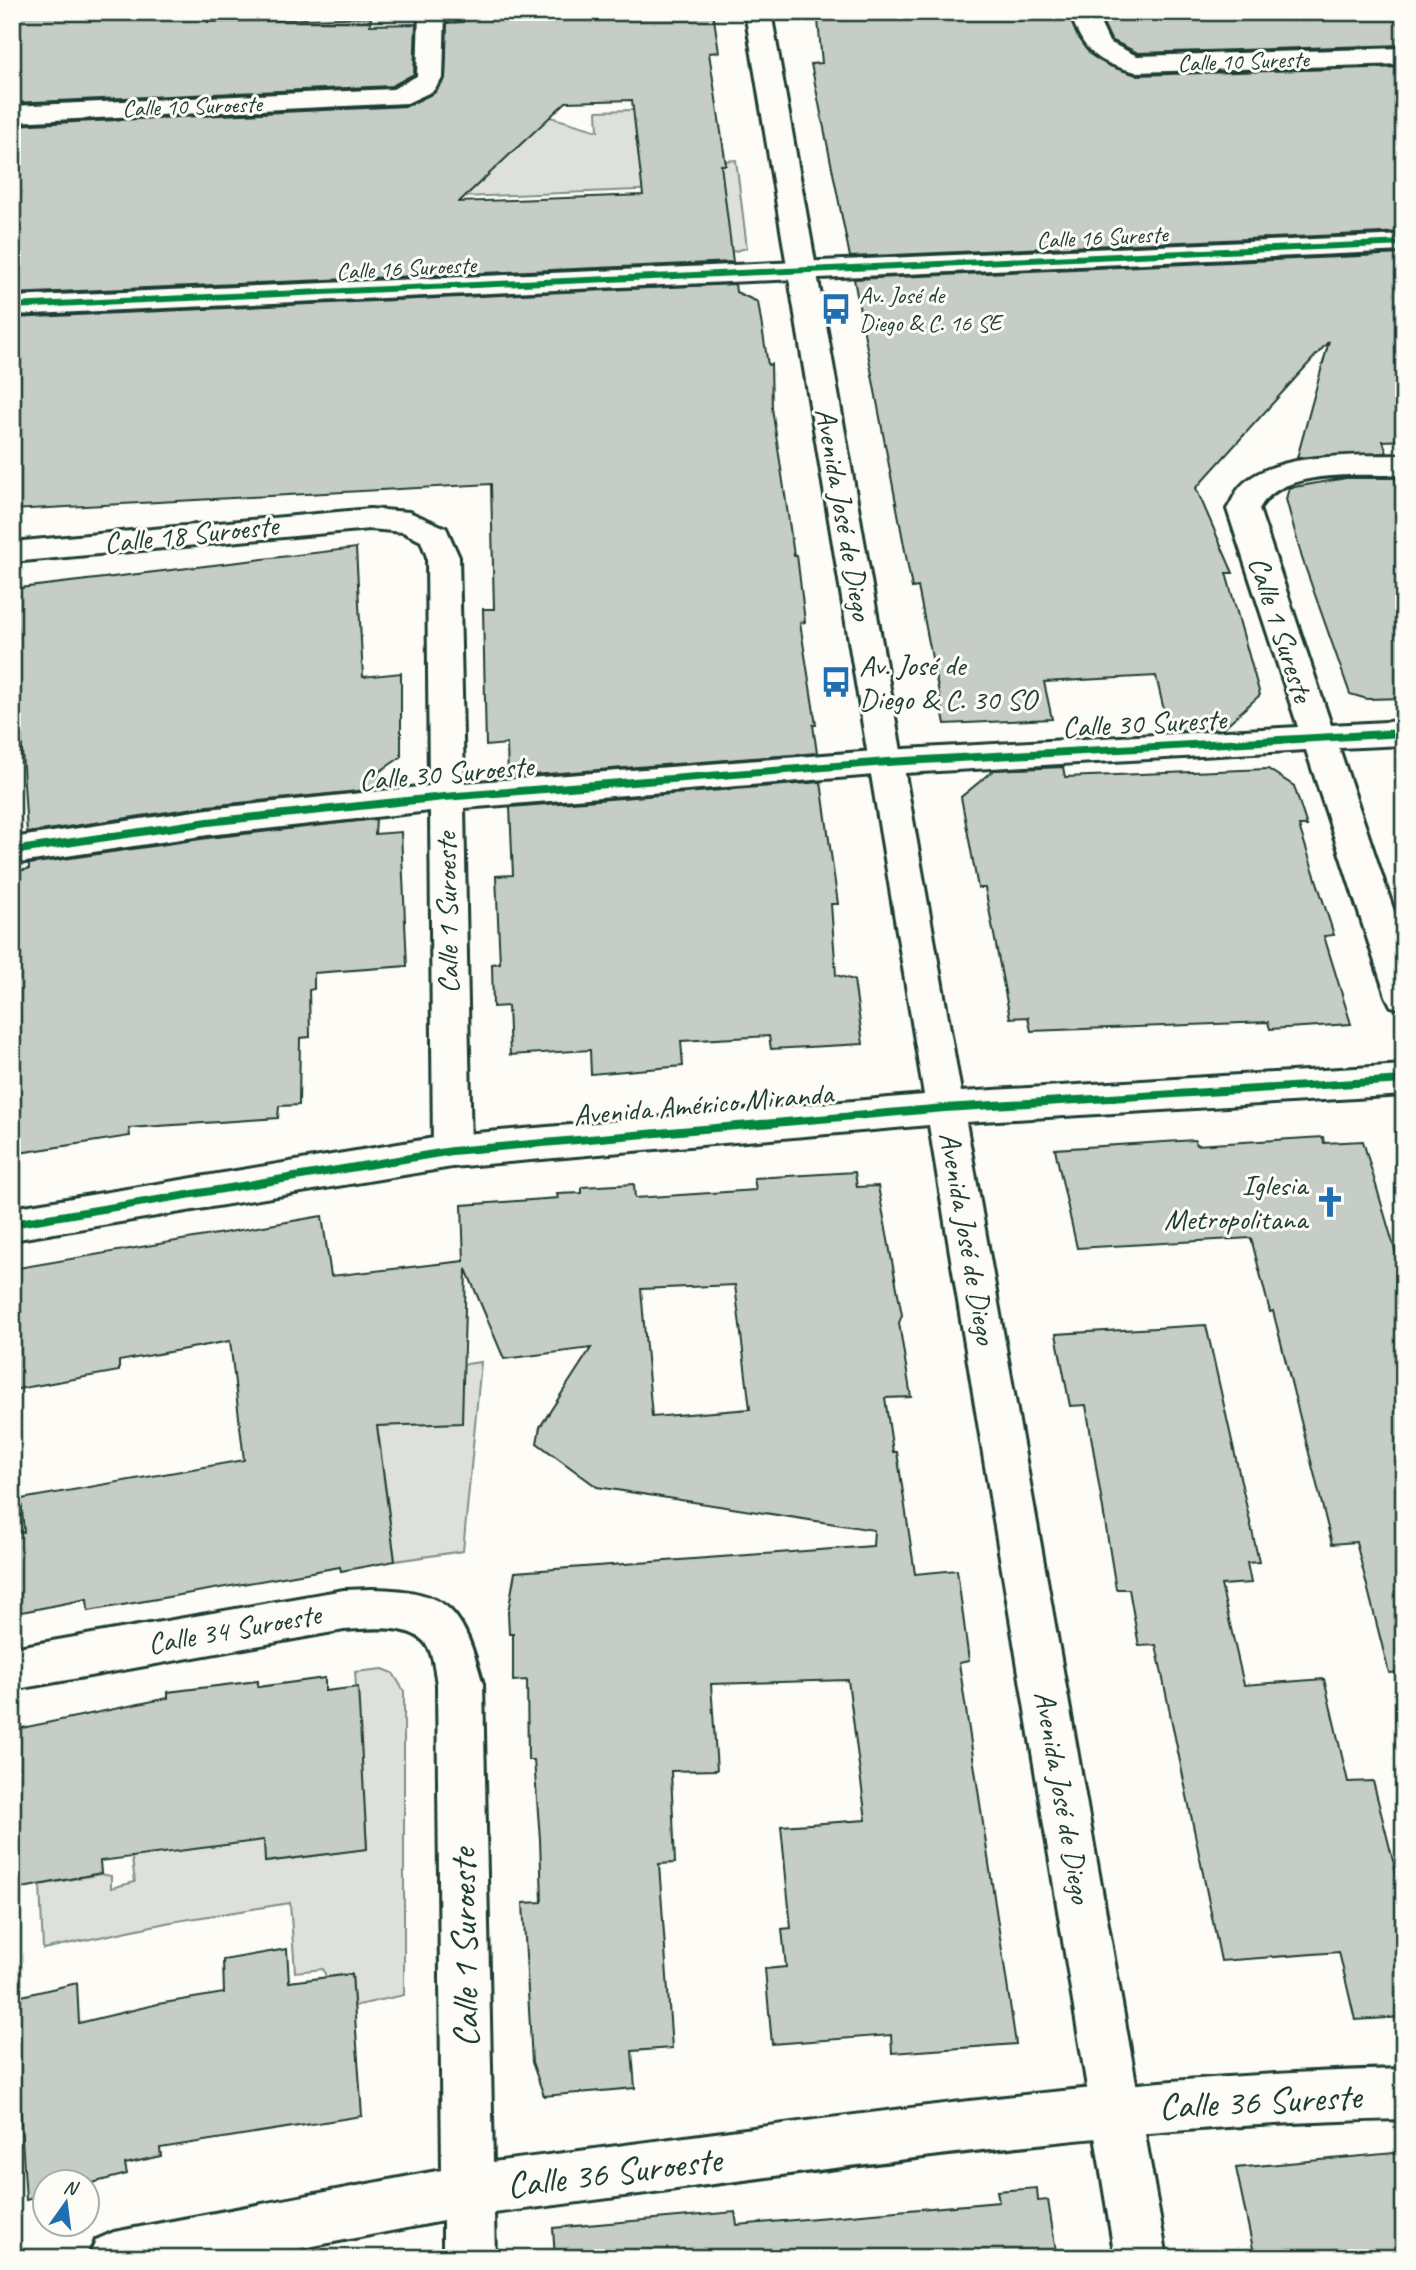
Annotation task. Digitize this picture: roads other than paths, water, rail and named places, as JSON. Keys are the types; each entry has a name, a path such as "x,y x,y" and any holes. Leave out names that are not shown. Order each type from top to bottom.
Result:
{"street":[{"name":"Calle 10 Suroeste","path":"12,114 398,97 413,91 430,77 432,12"},
{"name":"Avenida José de Diego","path":"758,12 1141,2258"},
{"name":"Calle 10 Sureste","path":"1082,12 1091,39 1098,48 1118,59 1152,65 1404,55"},
{"name":"Calle 16 Sureste","path":"802,270 1404,243"},
{"name":"Calle 16 Suroeste","path":"12,306 802,270"},
{"name":"Calle 1 Sureste","path":"1404,465 1302,471 1278,476 1259,485 1246,498 1243,509 1404,996"},
{"name":"Calle 18 Suroeste","path":"12,552 370,519"},
{"name":"Calle 1 Suroeste","path":"370,519 410,522 435,535 443,557 444,797 452,1151"},
{"name":"Calle 30 Sureste","path":"887,762 1404,733"},
{"name":"Calle 30 Suroeste","path":"12,851 208,822 444,797 887,762"},
{"name":"Avenida Américo Miranda","path":"12,1224 452,1151 945,1108 1404,1080"},
{"name":"Calle 34 Suroeste","path":"12,1669 344,1610 395,1609 429,1619 448,1639"},
{"name":"Calle 1 Suroeste","path":"448,1639 460,1684 469,2258"},
{"name":"Calle 36 Sureste","path":"1116,2109 1301,2096 1404,2094"},
{"name":"Calle 36 Suroeste","path":"114,2258 467,2191 1116,2109"}],"place":[{"name":"Av. José de Diego & C. 16 SE","path":"836,309"},
{"name":"Av. José de Diego & C. 30 SO","path":"836,682"},
{"name":"Iglesia Metropolitana","path":"1330,1202"}]}
